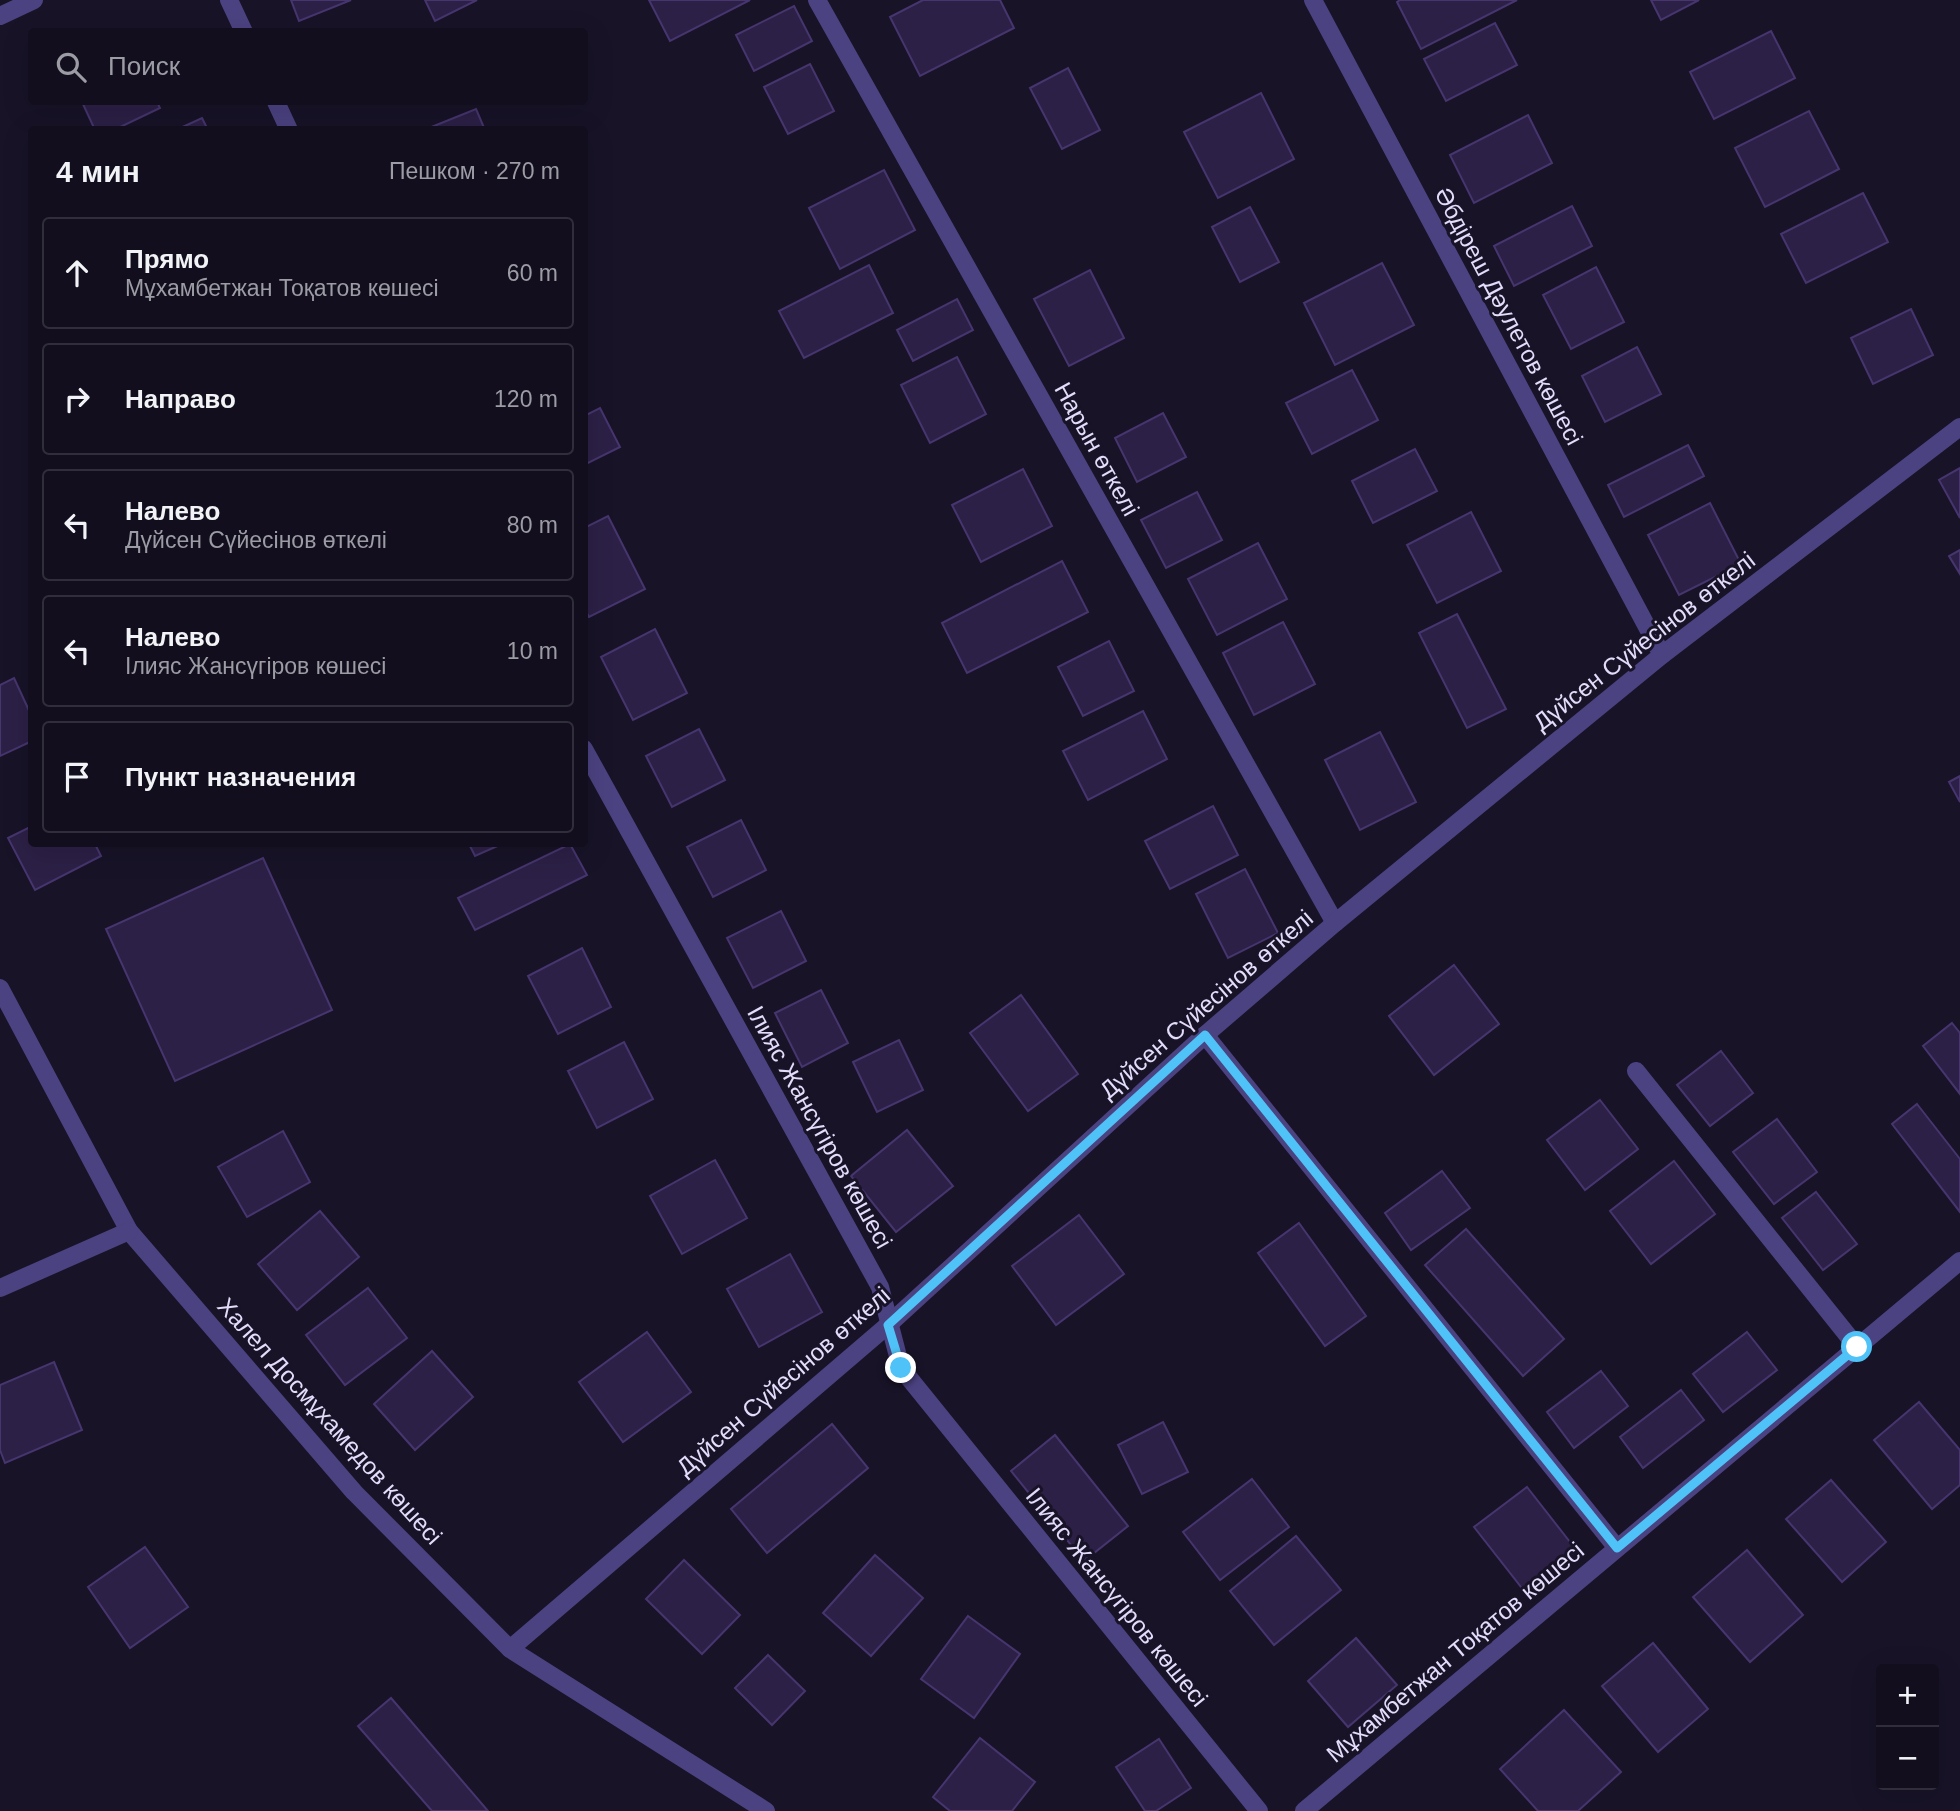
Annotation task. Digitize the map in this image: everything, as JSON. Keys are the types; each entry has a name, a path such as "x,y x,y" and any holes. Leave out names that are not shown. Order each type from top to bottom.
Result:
{"street":[{"path":"0,16 33,0"},
{"path":"229,0 242,28"},
{"name":"Нарын өткелі","path":"817,0 1335,923"},
{"name":"Әбдіреш Дәулетов көшесі","path":"1313,0 1662,655"},
{"path":"277,105 287,126"},
{"name":"Дүйсен Сүйесінов өткелі","path":"510,1649 888,1325 1205,1035 1335,923 1662,655 1960,426"},
{"name":"Ілияс Жансүгіров көшесі","path":"588,756 880,1287 901,1368 1259,1811"},
{"name":"Халел Досмұхамедов көшесі","path":"0,988 129,1231 354,1492 510,1649 766,1811"},
{"path":"1205,1035 1617,1548"},
{"path":"1636,1071 1857,1347"},
{"path":"0,1288 129,1231"},
{"name":"Мұхамбетжан Тоқатов көшесі","path":"1304,1811 1960,1261"}],"building":[{"path":"291,0 351,0 299,21"},
{"path":"425,0 477,0 435,21"},
{"path":"649,0 750,0 670,41"},
{"path":"923,0 1000,0 1014,28 920,76 890,17"},
{"path":"1517,0 1421,49 1397,2"},
{"path":"1651,0 1699,0 1661,20"},
{"path":"794,6 812,41 754,71 736,35"},
{"path":"1495,23 1517,65 1446,101 1424,59"},
{"path":"1771,31 1795,78 1714,119 1690,72"},
{"path":"810,64 834,111 788,134 764,87"},
{"path":"1068,68 1100,130 1062,149 1030,88"},
{"path":"1261,93 1294,159 1218,198 1184,132"},
{"path":"83,105 158,105 160,108 122,126 93,126"},
{"path":"476,109 483,126 434,126"},
{"path":"1809,111 1839,169 1765,207 1735,148"},
{"path":"1528,115 1552,163 1474,203 1450,155"},
{"path":"202,118 206,126 185,126"},
{"path":"884,170 915,230 840,269 809,208"},
{"path":"1863,193 1888,242 1806,283 1781,234"},
{"path":"1572,206 1592,246 1514,286 1494,246"},
{"path":"1250,207 1279,262 1240,282 1212,227"},
{"path":"1382,263 1414,325 1335,365 1304,303"},
{"path":"869,265 893,313 804,358 779,311"},
{"path":"1596,267 1624,322 1571,349 1543,295"},
{"path":"1090,270 1124,338 1069,366 1034,299"},
{"path":"957,299 973,330 913,361 897,330"},
{"path":"1911,309 1933,355 1873,384 1851,338"},
{"path":"1637,347 1661,394 1605,422 1582,376"},
{"path":"957,357 986,414 930,443 901,385"},
{"path":"1352,370 1378,420 1312,454 1286,403"},
{"path":"600,408 620,447 588,463 588,414"},
{"path":"1163,413 1186,457 1137,482 1115,438"},
{"path":"1688,445 1704,476 1624,517 1608,485"},
{"path":"1415,449 1437,491 1373,523 1352,481"},
{"path":"1960,468 1960,518 1939,480"},
{"path":"1023,469 1052,526 981,562 952,505"},
{"path":"1197,492 1222,540 1166,568 1141,520"},
{"path":"1710,503 1741,564 1679,595 1648,535"},
{"path":"1471,512 1501,571 1437,603 1407,545"},
{"path":"608,516 645,589 589,617 588,615 588,526"},
{"path":"1258,543 1287,599 1217,635 1188,579"},
{"path":"1960,550 1960,574 1949,556"},
{"path":"1062,561 1088,612 967,673 942,623"},
{"path":"1457,614 1506,709 1467,728 1419,633"},
{"path":"1283,622 1315,684 1254,715 1223,653"},
{"path":"655,629 687,693 633,720 601,657"},
{"path":"1109,641 1134,691 1083,716 1058,667"},
{"path":"14,678 28,708 28,743 0,756 0,685"},
{"path":"1143,711 1167,759 1088,800 1063,751"},
{"path":"699,729 725,780 672,807 646,756"},
{"path":"1380,732 1416,802 1360,830 1325,760"},
{"path":"1960,776 1960,802 1949,782"},
{"path":"1213,806 1238,855 1170,889 1145,841"},
{"path":"741,820 766,870 713,897 687,847"},
{"path":"28,828 28,847 96,847 101,856 35,890 8,838"},
{"path":"470,847 495,847 475,856"},
{"path":"564,847 572,847 587,875 475,930 458,898"},
{"path":"263,858 332,1010 175,1081 106,929"},
{"path":"1245,869 1278,933 1228,958 1196,894"},
{"path":"781,911 806,961 753,988 727,938"},
{"path":"582,948 611,1007 558,1034 528,976"},
{"path":"1454,965 1499,1024 1434,1075 1389,1016"},
{"path":"821,990 848,1043 802,1067 775,1013"},
{"path":"1021,995 1078,1074 1028,1111 970,1033"},
{"path":"1952,1023 1960,1033 1960,1094 1923,1046"},
{"path":"899,1040 923,1090 877,1112 853,1062"},
{"path":"624,1042 653,1099 597,1128 568,1071"},
{"path":"1721,1051 1753,1093 1710,1126 1677,1085"},
{"path":"1600,1100 1638,1149 1585,1190 1547,1140"},
{"path":"1917,1104 1960,1159 1960,1212 1892,1124"},
{"path":"1777,1119 1817,1172 1774,1204 1733,1152"},
{"path":"907,1130 953,1186 896,1232 851,1176"},
{"path":"283,1131 310,1182 247,1217 218,1167"},
{"path":"715,1160 747,1218 682,1254 650,1196"},
{"path":"1674,1161 1715,1214 1651,1264 1610,1211"},
{"path":"1442,1171 1470,1208 1411,1250 1385,1213"},
{"path":"1816,1192 1857,1244 1823,1270 1782,1218"},
{"path":"320,1211 359,1257 297,1310 258,1264"},
{"path":"1079,1215 1124,1274 1056,1325 1012,1266"},
{"path":"1299,1223 1366,1316 1325,1346 1258,1253"},
{"path":"1466,1229 1564,1339 1523,1376 1425,1265"},
{"path":"790,1254 822,1312 759,1347 727,1289"},
{"path":"368,1288 407,1338 345,1385 306,1335"},
{"path":"647,1332 691,1392 623,1442 579,1382"},
{"path":"1747,1332 1777,1370 1723,1412 1693,1374"},
{"path":"432,1351 473,1397 415,1450 374,1404"},
{"path":"54,1362 82,1430 5,1463 0,1450 0,1385"},
{"path":"1601,1371 1628,1406 1574,1448 1547,1412"},
{"path":"1681,1390 1704,1420 1643,1468 1620,1437"},
{"path":"1919,1402 1960,1450 1960,1485 1932,1509 1874,1440"},
{"path":"1163,1422 1188,1472 1142,1494 1118,1445"},
{"path":"832,1424 868,1468 767,1553 731,1509"},
{"path":"1055,1435 1128,1526 1084,1561 1011,1471"},
{"path":"1252,1479 1289,1527 1220,1580 1183,1532"},
{"path":"1831,1480 1886,1542 1842,1582 1786,1519"},
{"path":"1527,1487 1577,1551 1525,1592 1474,1527"},
{"path":"1296,1536 1341,1590 1274,1645 1230,1591"},
{"path":"145,1547 188,1607 130,1648 88,1587"},
{"path":"1747,1550 1803,1615 1750,1662 1693,1597"},
{"path":"875,1555 923,1598 871,1656 823,1613"},
{"path":"684,1560 740,1615 702,1654 646,1599"},
{"path":"968,1616 1020,1654 974,1718 921,1679"},
{"path":"1356,1638 1397,1685 1348,1727 1308,1681"},
{"path":"1653,1643 1708,1709 1658,1752 1602,1686"},
{"path":"768,1655 805,1691 772,1725 735,1688"},
{"path":"391,1698 488,1811 432,1811 358,1726"},
{"path":"1564,1710 1621,1772 1578,1811 1538,1811 1500,1769"},
{"path":"980,1738 1035,1782 1012,1811 950,1811 933,1797"},
{"path":"1159,1739 1191,1788 1156,1811 1145,1811 1116,1767"}],"route":[{"path":"901,1368 888,1325 1205,1035 1617,1548 1857,1347"}]}
